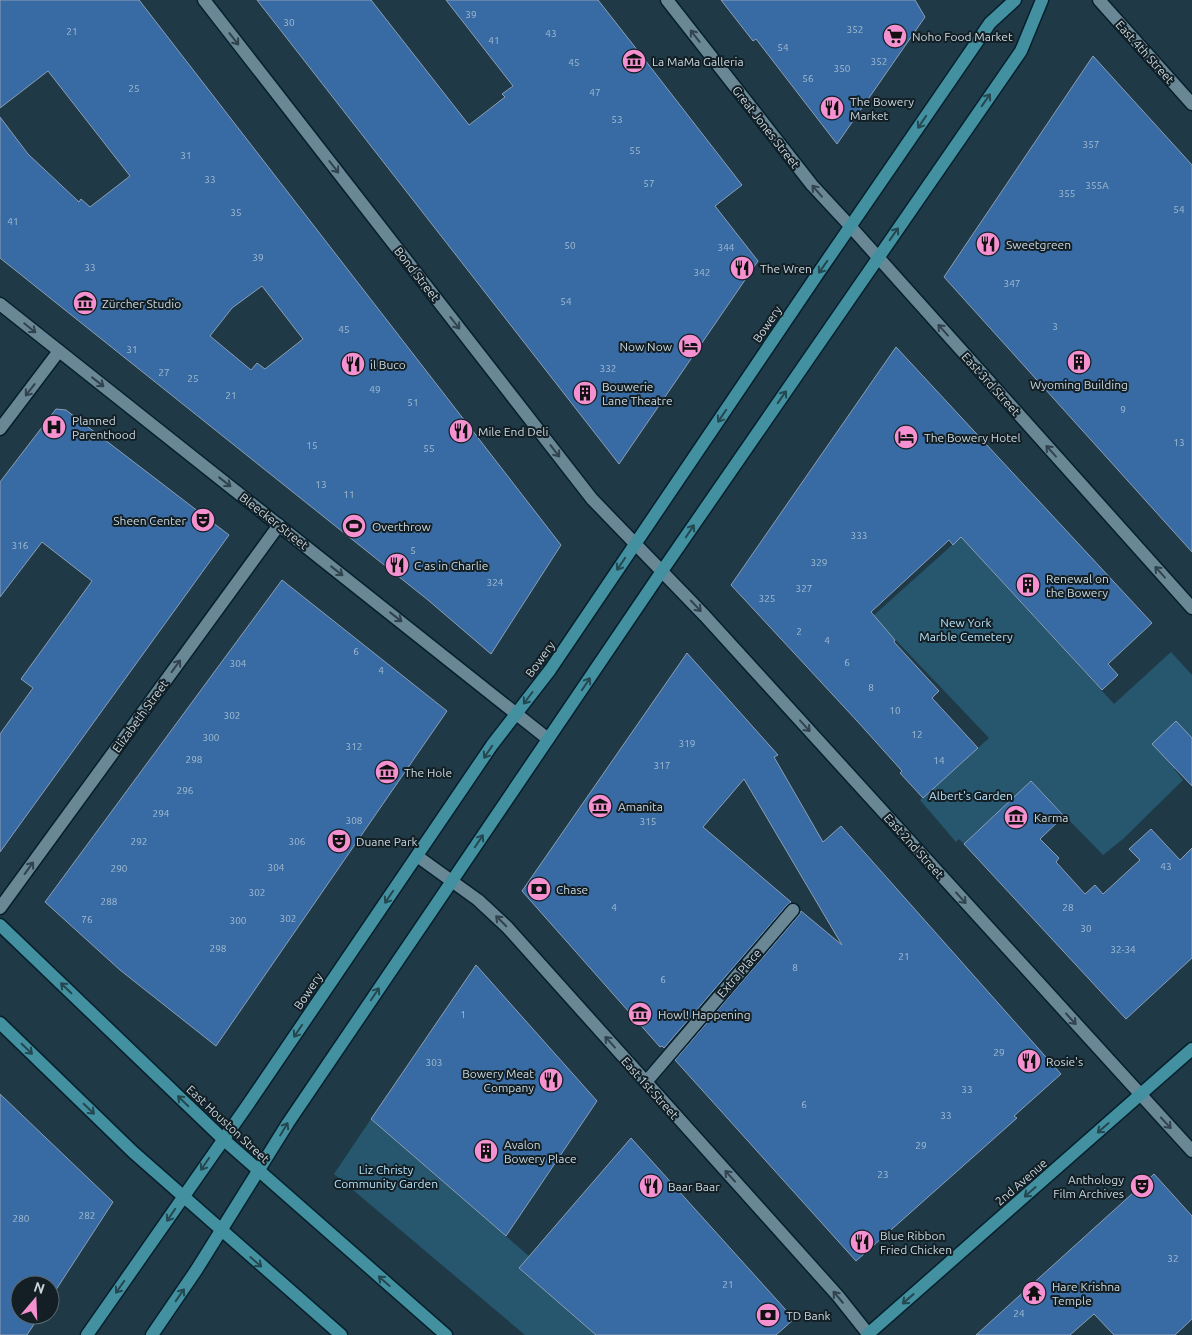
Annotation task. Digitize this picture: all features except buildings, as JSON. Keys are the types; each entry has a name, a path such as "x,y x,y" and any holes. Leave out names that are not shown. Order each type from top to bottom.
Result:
{"main road":[{"name":"Bowery","path":"87,1335 492,745 550,670 990,24 1014,0"},
{"path":"152,1335 197,1269 258,1169 451,881 1021,50 1042,0"},
{"name":"East Houston Street","path":"0,925 223,1138 446,1335"},
{"path":"0,1023 133,1152 341,1335"},
{"name":"2nd Avenue","path":"868,1335 1192,1049"}],"street":[{"name":"Bond Street","path":"204,0 592,499 635,543"},
{"name":"Great Jones Street","path":"667,0 812,185 851,226"},
{"name":"East 4th Street","path":"1099,0 1192,104"},
{"name":"East 3rd Street","path":"851,226 1192,608"},
{"name":"Bleecker Street","path":"0,304 548,739"},
{"path":"0,429 59,351"},
{"name":"Elizabeth Street","path":"0,908 279,525"},
{"name":"East 2nd Street","path":"635,543 1192,1151"},
{"name":"East 1st Street","path":"417,856 478,900 507,927 838,1296 868,1335"},
{"name":"Extra Place","path":"646,1082 793,910"}],"green space":[{"name":"New York Marble Cemetery","path":"961,537 1114,704 1171,652 1192,675 1192,753 1174,769 1183,780 1123,839 1103,855 1031,781 964,844 959,839 956,842 920,800 989,738 873,616"},
{"name":"Liz Christy Community Garden","path":"371,1119 530,1257 520,1269 596,1335 525,1335 334,1174"}],"place":[{"name":"Noho Food Market","path":"895,36"},
{"name":"La MaMa Galleria","path":"634,61"},
{"name":"The Bowery Market","path":"832,108"},
{"name":"Sweetgreen","path":"988,244"},
{"name":"The Wren","path":"742,268"},
{"name":"Zürcher Studio","path":"85,303"},
{"name":"Now Now","path":"690,346"},
{"name":"Wyoming Building","path":"1079,362"},
{"name":"il Buco","path":"353,364"},
{"name":"Bouwerie Lane Theatre","path":"585,393"},
{"name":"Planned Parenthood","path":"54,427"},
{"name":"Mile End Deli","path":"461,431"},
{"name":"The Bowery Hotel","path":"906,437"},
{"name":"Sheen Center","path":"203,520"},
{"name":"Overthrow","path":"354,526"},
{"name":"C as in Charlie","path":"397,565"},
{"name":"Renewal on the Bowery","path":"1028,585"},
{"name":"The Hole","path":"387,772"},
{"name":"Amanita","path":"600,806"},
{"name":"Karma","path":"1016,817"},
{"name":"Duane Park","path":"339,841"},
{"name":"Chase","path":"539,889"},
{"name":"Howl! Happening","path":"640,1014"},
{"name":"Rosie's","path":"1029,1061"},
{"name":"Bowery Meat Company","path":"551,1080"},
{"name":"Avalon Bowery Place","path":"486,1151"},
{"name":"Baar Baar","path":"651,1186"},
{"name":"Anthology Film Archives","path":"1142,1186"},
{"name":"Blue Ribbon Fried Chicken","path":"862,1242"},
{"name":"Hare Krishna Temple","path":"1034,1293"},
{"name":"TD Bank","path":"768,1315"}],"park label":[{"name":"Albert's Garden","path":"971,795"}]}
